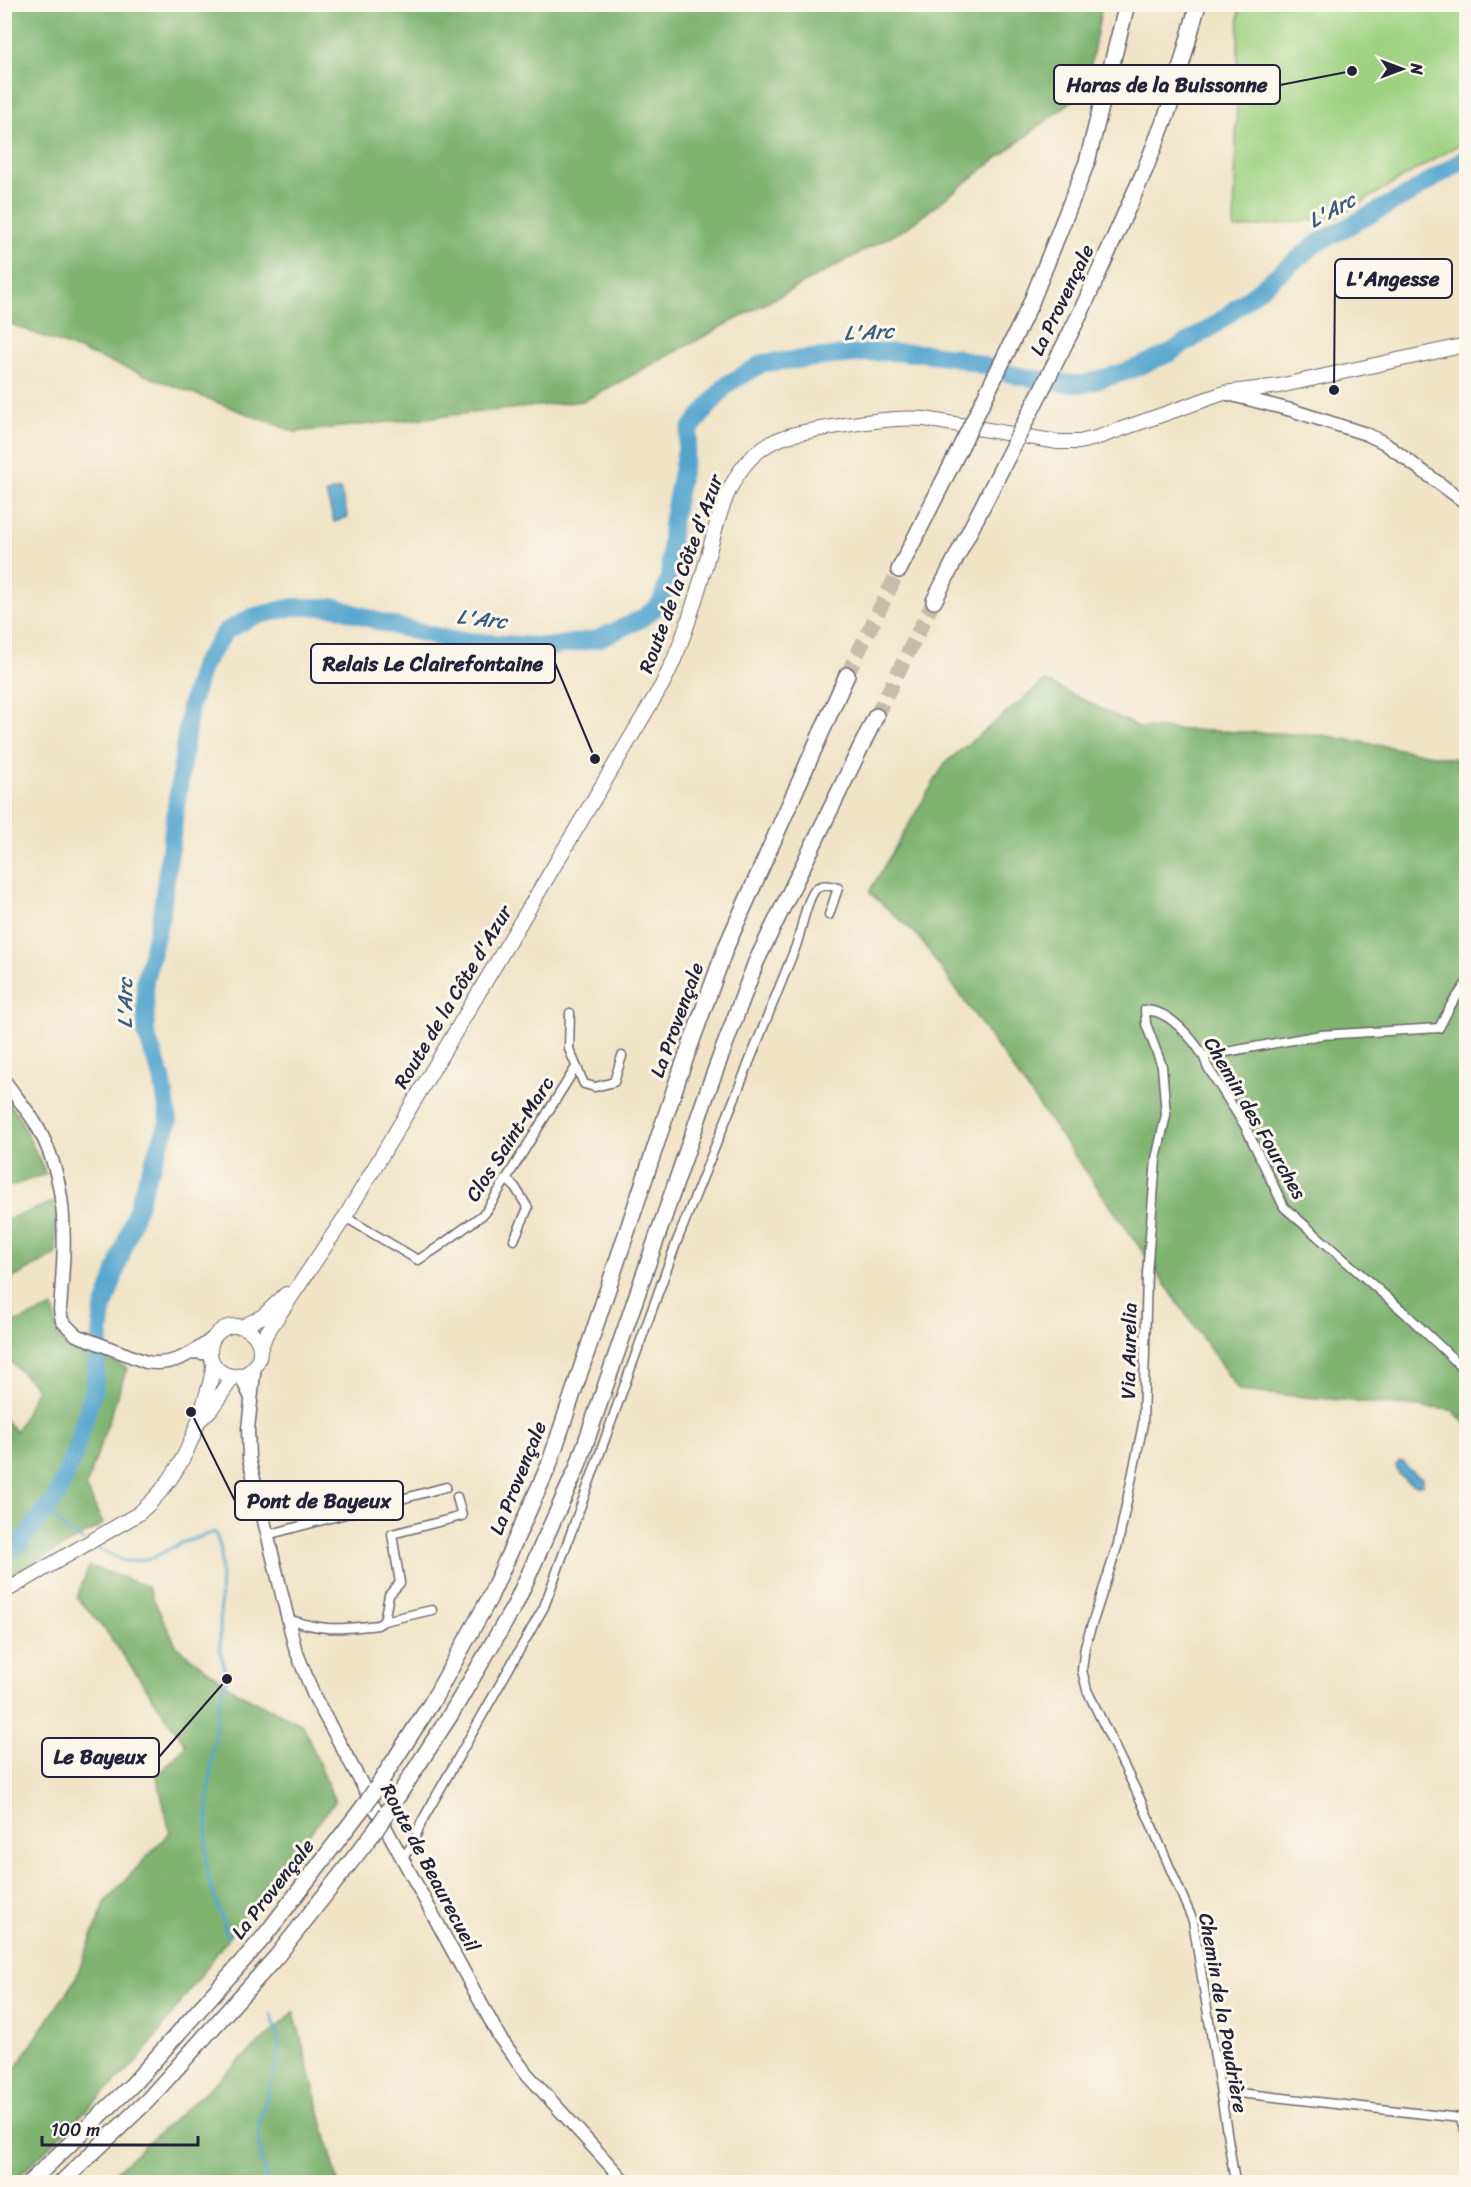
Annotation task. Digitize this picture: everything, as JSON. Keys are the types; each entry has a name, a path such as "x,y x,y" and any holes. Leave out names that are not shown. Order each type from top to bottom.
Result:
{"highway":[{"name":"La Provençale","path":"899,570 1030,305 1087,162 1127,4"},
{"name":"La Provençale","path":"934,601 1080,314 1135,193 1170,106 1198,4"},
{"name":"La Provençale","path":"30,2182 133,2085 263,1938 375,1790 432,1702 489,1599 549,1465 678,1079 726,947 847,675"},
{"path":"62,2182 148,2100 278,1956 375,1831 451,1714 514,1605 577,1468 708,1090 756,962 876,716"}],"main road":[{"name":"Route de la Côte d'Azur","path":"260,1350 266,1334 345,1217 662,685 684,633 727,497 737,475 754,456 771,443 787,437 813,430 895,418 925,419 1058,442 1079,442 1115,432 1224,393 1279,386 1467,345"},
{"name":"Route de la Côte d'Azur","path":"242,1327 263,1316 306,1277"},
{"path":"4,1592 138,1514 166,1487 200,1420 213,1375 210,1348 214,1337 228,1327 242,1327 254,1335 260,1350 255,1365 249,1371 237,1375 224,1373 212,1358"},
{"path":"200,1420 237,1375"}],"street":[{"path":"1224,393 1291,410 1366,434 1383,442 1467,503"},
{"path":"403,1857 411,1847 422,1821 544,1606 677,1241 793,956 809,904 815,890 821,886 838,888 829,915"},
{"path":"1204,1056 1321,1035 1439,1028 1451,1005 1467,984"},
{"name":"Chemin des Fourches","path":"1145,1010 1161,1013 1185,1032 1204,1056 1207,1066 1245,1125 1284,1206 1467,1371"},
{"name":"Via Aurelia","path":"1087,1690 1082,1670 1085,1646 1118,1544 1143,1424 1147,1274 1156,1159 1166,1115 1162,1066 1146,1023 1145,1010"},
{"path":"570,1013 569,1049 584,1084 595,1087 614,1082 622,1056"},
{"name":"Clos Saint-Marc","path":"345,1217 418,1260 437,1248 485,1213 576,1067"},
{"path":"4,1080 34,1122 58,1176 65,1223 60,1310 62,1321 76,1335 146,1362 166,1363 195,1352 214,1337"},
{"path":"506,1179 515,1187 528,1208 514,1240"},
{"path":"195,1352 212,1358"},
{"name":"Route de Beaurecueil","path":"255,1365 248,1444 249,1459 288,1619 303,1671 314,1696 500,2038 527,2074 625,2182"},
{"name":"Route de Beaurecueil","path":"237,1375 251,1398"},
{"path":"267,1535 446,1487"},
{"path":"384,1621 388,1595 400,1583 392,1534 462,1516 457,1497"},
{"path":"288,1619 313,1628 336,1630 378,1625 384,1621 432,1610"},
{"name":"Chemin de la Poudrière","path":"1087,1690 1141,1801 1193,1921 1235,2182"},
{"path":"1221,2091 1460,2118 1467,2132"}],"green space":[{"path":"4,5 1102,5 1086,90 908,227 584,401 295,432 5,322"},
{"path":"1239,5 1466,5 1465,141 1336,217 1234,229"},
{"path":"1045,681 1140,728 1322,735 1466,761 1466,1425 1453,1410 1239,1391 1122,1222 918,936 869,892 945,763"},
{"path":"4,1096 18,1115 46,1174 5,1188"},
{"path":"56,1201 56,1255 7,1281 14,1323 53,1307 59,1339 127,1368 86,1487 103,1524 5,1579 4,1418 16,1432 37,1388 5,1356 5,1220"},
{"path":"89,1566 147,1586 177,1647 238,1693 303,1725 335,1802 253,1904 141,2057 14,2181 5,2182 5,2084 75,1980 106,1901 170,1832 157,1777 186,1745 109,1635 77,1597"},
{"path":"294,2012 338,2182 104,2182"}],"water":[{"path":"340,489 348,517 334,522 326,493"},
{"path":"1400,1461 1422,1478 1422,1485 1413,1484 1402,1477 1396,1465"}],"waterway":[{"name":"L'Arc","path":"4,1554 19,1545 57,1496 74,1455 94,1388 103,1310 147,1178 169,1121 162,1078 146,1034 145,981 161,915 190,707 203,664 226,631 252,617 293,607 336,607 383,623 451,640 549,647 598,639 641,619 660,604 669,578 672,524 690,429 726,385 763,363 874,352 923,353 954,357 1018,376 1069,384 1083,384 1128,371 1168,354 1215,325 1317,243 1411,193 1466,158"},
{"path":"46,1510 65,1529 83,1541"},
{"path":"92,1545 124,1561 137,1561 154,1557 181,1543 215,1532 221,1550 220,1649 227,1679 219,1701 213,1746 206,1853 208,1877 228,1937"},
{"path":"267,2182 261,2155 259,2127 278,2059 277,2031 271,2015"}],"tunnel":[{"path":"847,675 899,570"},
{"path":"876,716 934,601"}],"place":[{"name":"Haras de la Buissonne","path":"1352,71"},
{"name":"L'Angesse","path":"1334,390"},
{"name":"Relais Le Clairefontaine","path":"595,759"},
{"name":"Pont de Bayeux","path":"191,1412"},
{"name":"Le Bayeux","path":"227,1679"}]}
